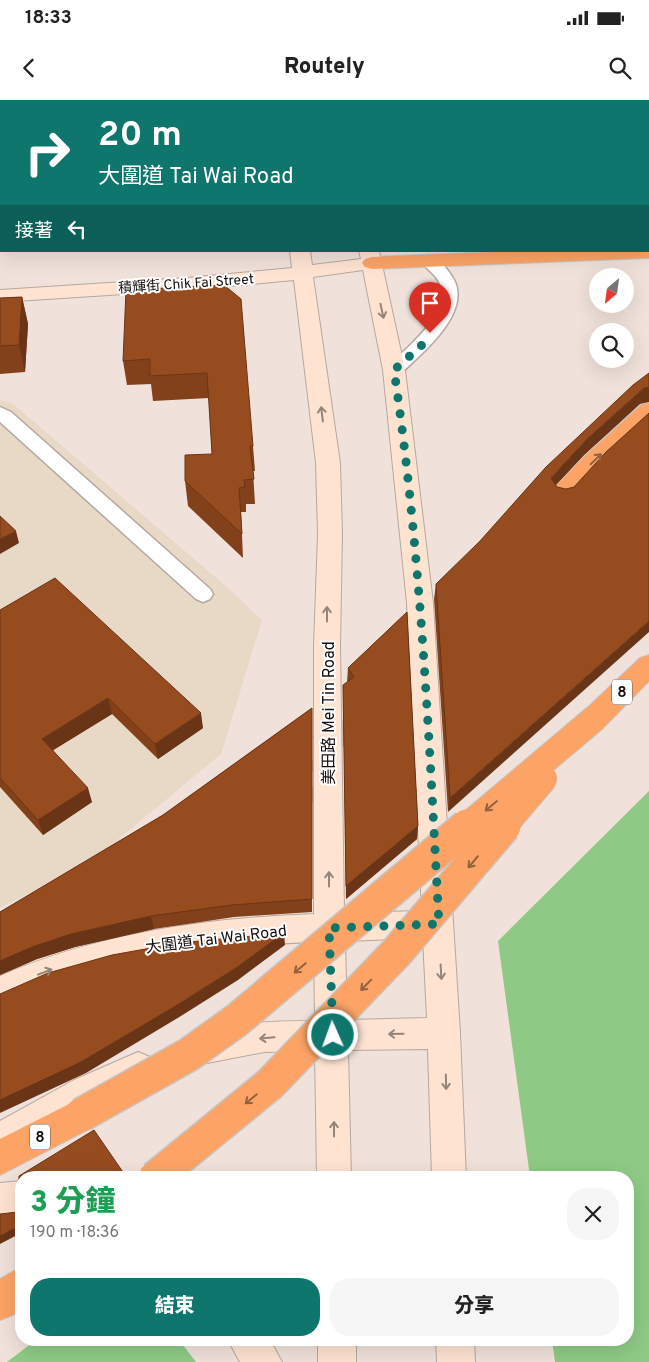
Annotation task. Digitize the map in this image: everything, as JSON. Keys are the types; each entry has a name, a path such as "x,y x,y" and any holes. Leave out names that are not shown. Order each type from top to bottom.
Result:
{"highway":[{"path":"536,252 564,255"},
{"path":"370,257 428,260 649,252"},
{"path":"562,494 641,417"},
{"name":"8","path":"0,1158 188,1054 237,1020 595,718 649,665"},
{"path":"164,1171 270,1084 370,981 396,953 595,718"},
{"path":"0,1302 15,1290"}],"main road":[{"name":"積輝街 Chik Fai Street","path":"0,296 370,257"},
{"path":"370,257 394,370 409,483 420,603 439,924 448,1171"},
{"name":"美田路 Mei Tin Road","path":"302,263 328,472 330,534 327,646 329,928 333,1035 334,1171"},
{"name":"大圍道 Tai Wai Road","path":"0,991 48,970 119,951 261,930 439,924"},
{"path":"0,1140 86,1091 172,1053 264,1038 444,1033"},
{"path":"0,1201 15,1200"},
{"path":"251,1346 263,1362"},
{"path":"337,1346 337,1362"},
{"path":"455,1346 456,1362"}],"lane":[{"path":"394,370 421,346 449,307 452,295 449,284 445,276 428,260"},
{"path":"0,413 203,594"}],"shaded area":[{"path":"0,400 12,403 227,587 262,620 221,754 89,864 0,908"}],"green space":[{"path":"649,791 649,1362 555,1362 553,1346 634,1346 634,1171 529,1171 498,941"},
{"path":"28,1346 184,1346 196,1362 7,1362"}],"building":[{"path":"224,285 241,299 253,446 250,446 254,479 244,480 245,487 239,488 242,534 185,481 185,455 212,454 207,373 150,376 150,359 123,361 126,290"},
{"path":"22,297 19,345 0,346 0,298"},
{"path":"649,373 649,387 644,388 587,439 551,478 557,487 566,489 574,487 606,452 649,413 649,621 450,798 436,584 480,541 546,467 633,385"},
{"path":"0,516 16,531 0,539"},
{"path":"55,578 201,713 155,744 108,698 42,739 88,788 38,820 0,778 0,610"},
{"path":"407,612 418,826 346,886 343,685 354,677 348,668"},
{"path":"312,708 312,899 232,905 151,916 71,934 32,947 0,961 0,912 163,815"},
{"path":"284,933 236,968 81,1062 0,1100 0,994 48,973 112,955 179,943"},
{"path":"94,1130 122,1171 27,1171"},
{"path":"15,1212 15,1228 0,1236 0,1214"}],"tunnel":[{"path":"294,805 366,711"}],"route":[{"path":"333,1035 329,928 439,924 420,603 409,483 394,370 421,346 430,333"}]}
